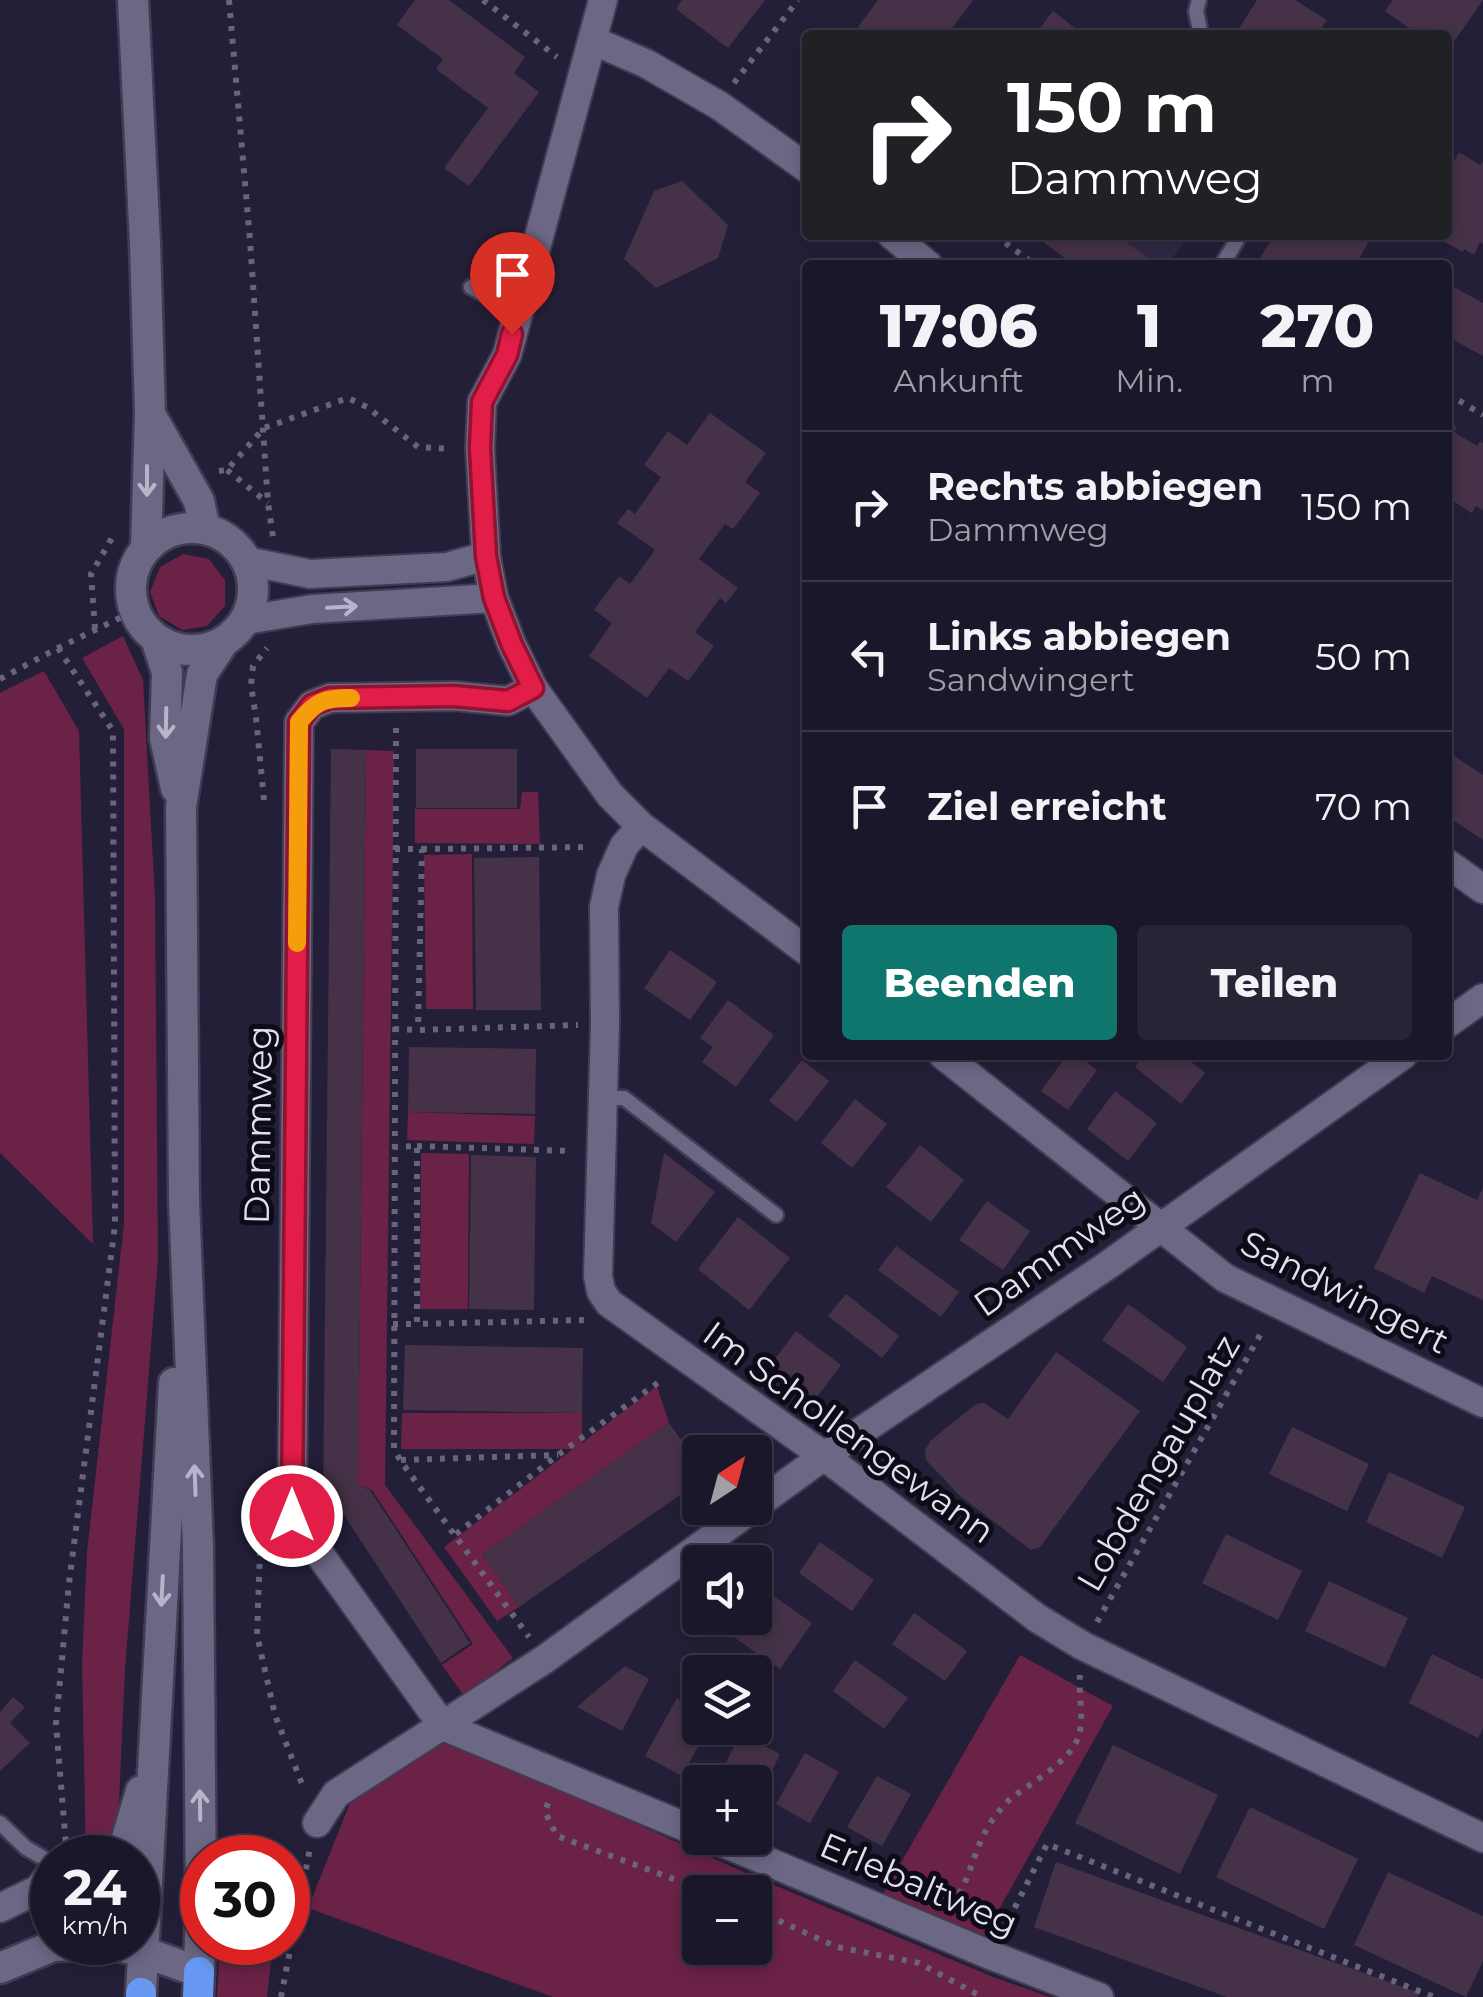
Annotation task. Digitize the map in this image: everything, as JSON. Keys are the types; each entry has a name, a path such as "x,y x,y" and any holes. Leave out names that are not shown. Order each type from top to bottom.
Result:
{"main road":[{"path":"133,0 150,414 146,548"},
{"path":"150,414 199,501 206,529"},
{"path":"206,529 230,541 247,562 254,591 246,620 222,644 206,650 171,648 143,627 130,595 131,578 146,548 159,538 174,530 206,529"},
{"path":"156,640 167,672 165,738 181,807"},
{"path":"198,1985 198,1547 184,1200 181,807 202,674 222,644"},
{"path":"150,1835 184,1200"},
{"path":"127,1835 154,1750"},
{"path":"0,1968 30,1955"},
{"path":"160,1962 198,1985"},
{"path":"142,1965 136,1996 198,1985"}],"street":[{"path":"603,0 507,355 477,399 486,556 494,598 533,688 610,795 633,836 802,948"},
{"path":"588,53 646,64 720,106 802,165"},
{"path":"898,240 922,260"},
{"path":"247,562 310,574 447,566 486,556"},
{"path":"246,620 312,609 494,598"},
{"name":"Dammweg","path":"443,1726 292,1516 299,722 312,705 330,698 454,696 508,701 533,688"},
{"path":"609,1302 601,1291 598,1276 604,908 611,875 633,836"},
{"path":"1452,867 1483,890"},
{"path":"1452,1020 1483,998"},
{"name":"Sandwingert","path":"949,1060 1225,1278 1483,1403"},
{"name":"Dammweg","path":"772,1494 1108,1265 1396,1060"},
{"name":"Im Schollengewann","path":"609,1302 824,1456 1037,1618 1083,1646 1483,1838"},
{"name":"Dammweg","path":"317,1822 336,1794 545,1659 729,1525"},
{"path":"443,1726 682,1824"},
{"name":"Erlebaltweg","path":"753,1855 990,1956 1099,1997"},
{"path":"0,1908 30,1893"}],"lane":[{"path":"1198,0 1200,30"},
{"path":"471,287 518,314"},
{"path":"602,1098 624,1098 776,1215"},
{"path":"0,1824 30,1851"}],"path":[{"path":"483,0 556,57 588,53"},
{"path":"720,106 798,0"},
{"path":"992,30 996,25"},
{"path":"1001,240 1027,260"},
{"path":"1452,396 1483,414"},
{"path":"264,428 348,398 367,407 418,446 480,448"},
{"path":"227,470 268,503"},
{"path":"0,679 134,611"},
{"path":"58,648 113,731 115,1224 69,1583 56,1724 65,1835"},
{"path":"396,697 394,1448 545,1659"},
{"path":"395,849 633,836"},
{"path":"418,1030 422,849"},
{"path":"394,1029 605,1024"},
{"path":"417,1146 417,1324"},
{"path":"393,1147 602,1152"},
{"path":"393,1324 586,1320 609,1302"},
{"name":"Lobdengauplatz","path":"1083,1646 1276,1305"},
{"path":"456,1534 558,1454 660,1382 680,1354"},
{"path":"400,1460 558,1454"},
{"path":"933,1930 966,1886 988,1827 1006,1802 1031,1786 1078,1740 1083,1646"},
{"path":"556,1772 545,1812 558,1836 682,1882"},
{"path":"310,1854 317,1822"},
{"path":"990,1956 1046,1844 1434,1997"},
{"path":"772,1917 837,1946 918,1963 982,1997"},
{"path":"282,1997 288,1965"}],"shaded area":[{"path":"1041,240 1186,240 1171,260 1067,260"},
{"path":"183,554 209,559 225,580 225,606 207,626 182,630 159,616 150,592 160,567"},
{"path":"123,636 143,680 155,898 158,1259 125,1669 118,1822 113,1835 86,1835 82,1664 87,1552 124,1224 124,729 82,658"},
{"path":"44,671 79,731 93,1244 0,1153 0,693"},
{"path":"366,750 394,751 385,1485 513,1658 464,1696 442,1665 473,1644 372,1490 358,1485"},
{"path":"522,792 538,792 540,844 415,843 415,809 520,809"},
{"path":"472,854 473,1009 426,1009 424,855"},
{"path":"408,1112 535,1116 534,1144 407,1140"},
{"path":"421,1153 469,1154 468,1309 420,1309"},
{"path":"657,1386 669,1423 482,1554 519,1607 497,1621 444,1547 573,1449 401,1449 402,1413 582,1413 582,1443"},
{"path":"1020,1655 1113,1706 983,1938 882,1896"},
{"path":"442,1737 682,1844 682,1855 706,1855 751,1875 682,1875 682,1965 772,1965 772,1884 1050,1997 553,1997 310,1909 354,1793"},
{"path":"219,1965 271,1965 267,1997 217,1997"}],"building":[{"path":"415,0 449,0 525,57 514,73 539,92 469,186 444,168 488,108 436,69 443,59 397,25"},
{"path":"682,0 765,0 728,48 676,9"},
{"path":"878,0 973,0 951,30 856,30"},
{"path":"1257,0 1295,0 1327,20 1320,30 1238,30"},
{"path":"1393,0 1483,0 1452,44 1452,30 1412,30 1385,11"},
{"path":"1053,11 1078,30 1039,30"},
{"path":"1459,152 1480,165 1483,161 1483,244 1480,242 1474,255 1441,240 1452,240 1452,165"},
{"path":"682,181 728,225 718,258 656,288 624,259 654,191"},
{"path":"1041,240 1124,240 1150,260 1067,260"},
{"path":"1271,240 1368,243 1358,260 1259,260"},
{"path":"1452,286 1483,303 1483,356 1452,339"},
{"path":"710,413 766,453 745,482 760,493 733,529 725,524 699,559 738,588 726,603 720,598 695,632 714,646 688,681 669,668 647,698 589,656 612,623 594,610 619,576 630,584 655,550 617,523 628,509 635,514 661,477 644,465 668,431 687,445"},
{"path":"1452,424 1457,427 1454,432 1477,446 1480,441 1483,443 1483,510 1476,506 1472,513 1452,500"},
{"path":"331,749 366,750 358,1485 370,1490 470,1643 441,1663 340,1509 323,1502"},
{"path":"416,749 517,749 517,808 416,808"},
{"path":"1452,755 1483,775 1483,840 1452,820"},
{"path":"539,857 541,1010 476,1010 474,858"},
{"path":"670,950 717,982 690,1020 644,988"},
{"path":"728,1000 774,1035 736,1087 702,1062 713,1047 700,1038"},
{"path":"409,1047 536,1049 535,1114 408,1112"},
{"path":"802,1060 829,1081 797,1122 769,1101"},
{"path":"1063,1060 1084,1060 1097,1070 1068,1110 1041,1091"},
{"path":"1140,1060 1189,1060 1205,1073 1181,1104 1135,1067"},
{"path":"1115,1091 1157,1123 1128,1161 1087,1129"},
{"path":"855,1099 887,1124 852,1168 821,1143"},
{"path":"920,1145 964,1180 931,1222 886,1187"},
{"path":"664,1153 715,1192 676,1242 651,1223"},
{"path":"471,1155 536,1157 534,1310 469,1309"},
{"path":"1420,1173 1477,1200 1483,1188 1483,1300 1432,1276 1424,1293 1374,1268"},
{"path":"987,1201 1030,1231 1003,1270 959,1240"},
{"path":"738,1217 790,1258 749,1310 698,1269"},
{"path":"896,1246 959,1292 941,1317 878,1270"},
{"path":"846,1294 899,1336 882,1358 828,1316"},
{"path":"1128,1304 1187,1347 1163,1382 1102,1340"},
{"path":"796,1331 841,1365 814,1401 769,1367"},
{"path":"405,1345 583,1348 582,1413 403,1410"},
{"path":"1056,1352 1140,1411 1040,1547 1031,1550 959,1495 926,1460 925,1451 930,1441 976,1404 984,1403 1008,1419"},
{"path":"669,1423 682,1441 682,1494 519,1607 482,1554"},
{"path":"1292,1427 1369,1464 1347,1511 1269,1474"},
{"path":"1389,1472 1465,1507 1442,1558 1366,1522"},
{"path":"1226,1534 1302,1571 1278,1620 1202,1583"},
{"path":"820,1542 874,1580 852,1611 799,1573"},
{"path":"1329,1581 1408,1618 1385,1668 1305,1631"},
{"path":"772,1595 812,1623 780,1669 772,1663 772,1655 760,1655 731,1635 772,1635"},
{"path":"914,1613 967,1651 945,1681 892,1644"},
{"path":"1432,1654 1483,1679 1483,1728 1478,1738 1409,1703"},
{"path":"855,1660 908,1698 884,1729 833,1691"},
{"path":"625,1666 649,1679 622,1731 577,1707"},
{"path":"13,1697 25,1707 10,1723 30,1743 0,1771 0,1712"},
{"path":"677,1698 682,1701 682,1745 699,1745 688,1765 682,1765 682,1776 645,1756"},
{"path":"735,1745 762,1745 780,1754 772,1771 772,1765 725,1765"},
{"path":"1113,1745 1218,1795 1180,1874 1075,1823"},
{"path":"805,1753 839,1772 810,1823 776,1804"},
{"path":"877,1776 911,1794 882,1846 847,1827"},
{"path":"1250,1807 1358,1859 1324,1929 1216,1877"},
{"path":"1056,1862 1419,1993 1418,1997 1227,1997 1034,1927"},
{"path":"1388,1872 1483,1916 1483,1961 1466,1997 1354,1945"}],"slow traffic":[{"path":"297,943 299,722 312,705 330,698 351,698"}],"route":[{"path":"292,1516 299,722 312,705 330,698 454,696 508,701 533,688 494,598 486,556 480,448 482,402 507,355 512,334"}]}
